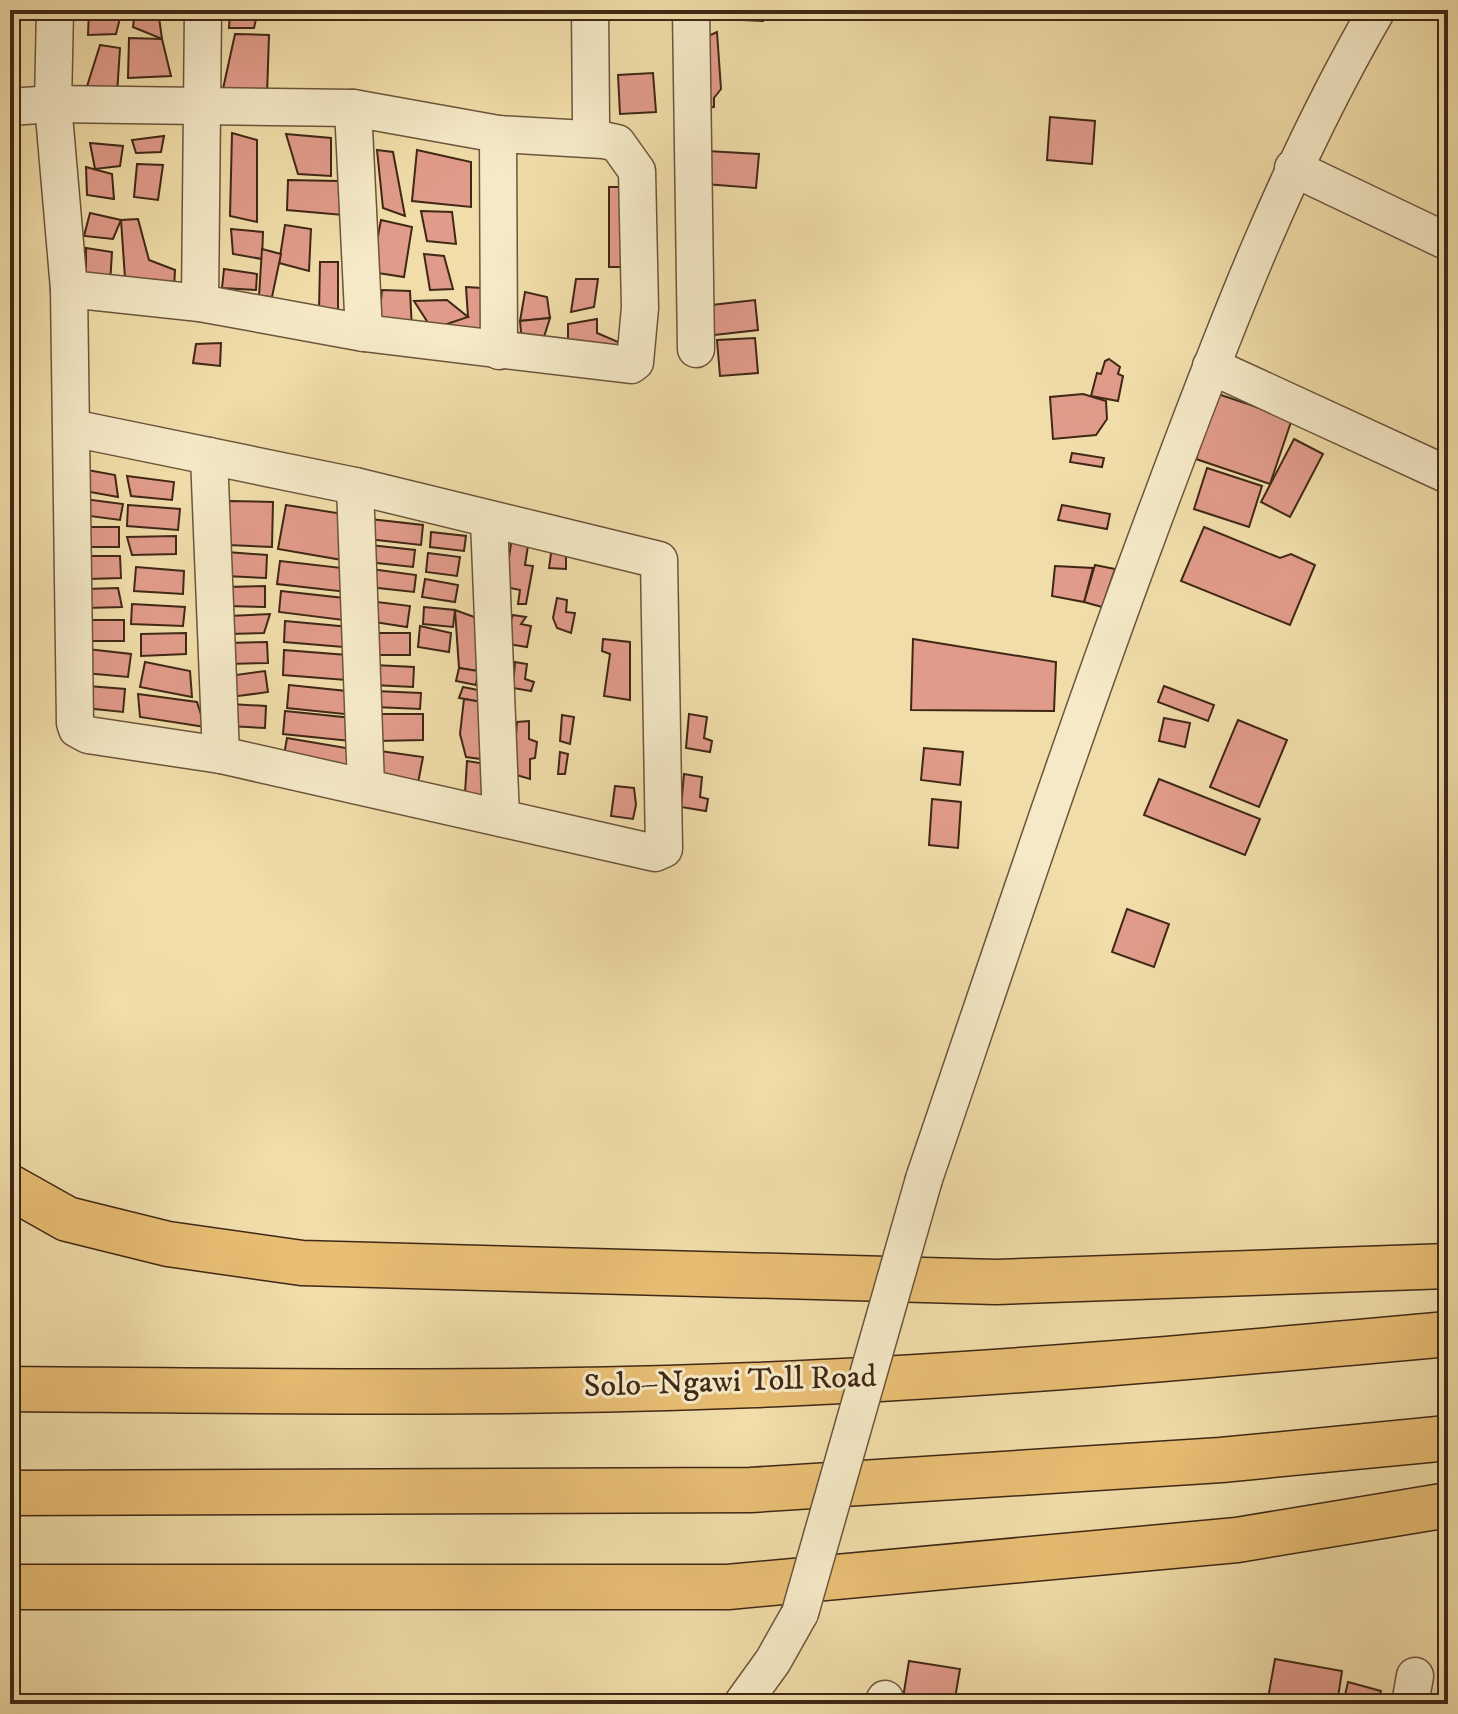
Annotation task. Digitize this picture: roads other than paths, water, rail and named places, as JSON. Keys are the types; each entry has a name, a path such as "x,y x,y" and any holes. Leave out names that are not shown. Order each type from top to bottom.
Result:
{"highway":[{"path":"10,1187 67,1219 168,1244 302,1263 996,1282 1448,1266"},
{"name":"Solo–Ngawi Toll Road","path":"10,1389 342,1391 755,1385 1183,1359 1448,1334"},
{"path":"10,1493 751,1490 1221,1460 1448,1438"},
{"path":"10,1587 728,1587 1237,1540 1448,1505"}],"street":[{"path":"55,10 53,104 69,289 77,729 88,735 221,755 366,786 655,853 664,849 661,567 653,557 355,486 72,428"},
{"path":"200,303 203,10"},
{"path":"590,10 591,121"},
{"path":"691,10 696,349"},
{"path":"742,1704 773,1661 800,1613 924,1179 1097,669 1211,366 1293,168 1377,10"},
{"path":"10,107 53,104 353,108 498,134 617,143 628,154 637,171 640,308 635,362 631,365 364,333 200,303 69,289"},
{"path":"353,108 364,333"},
{"path":"498,134 499,351"},
{"path":"1293,168 1448,242"},
{"path":"1211,366 1448,475"},
{"path":"209,456 221,755"},
{"path":"355,486 366,786"},
{"path":"489,520 501,818"}]}
